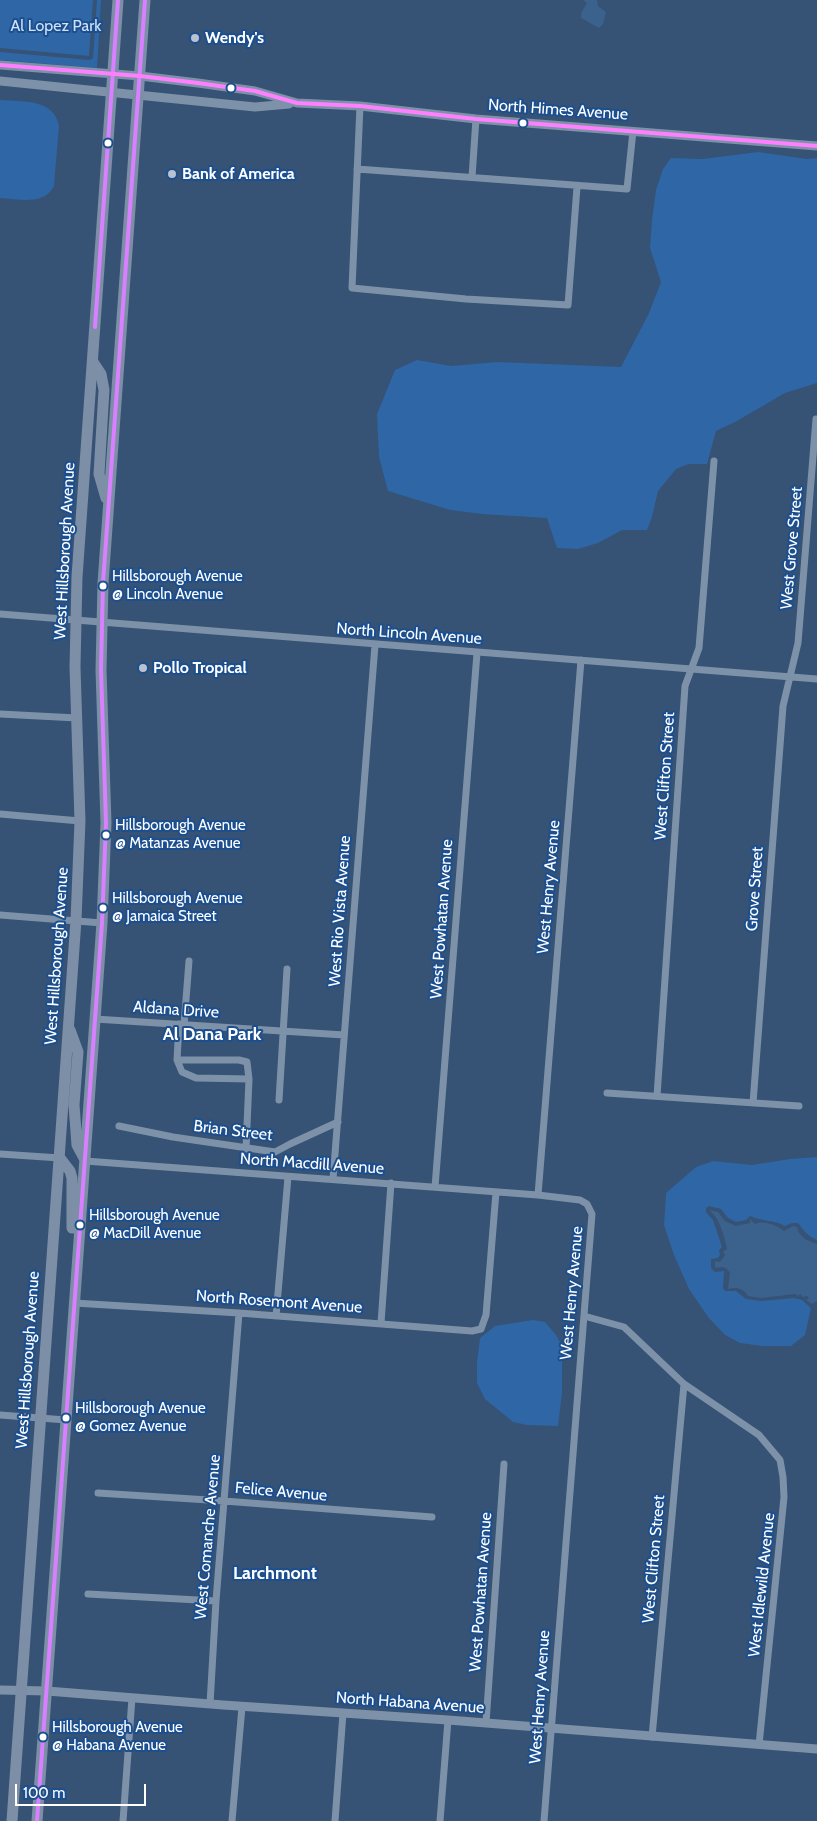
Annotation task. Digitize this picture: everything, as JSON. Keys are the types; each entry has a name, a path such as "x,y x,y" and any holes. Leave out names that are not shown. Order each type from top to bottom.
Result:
{"main road":[{"name":"West Hillsborough Avenue","path":"12,1821 76,920 80,821 76,619 118,0"},
{"path":"37,1821 102,923 106,823 101,670 103,583 139,95 144,0"},
{"path":"93,362 100,374 104,390 99,474 109,507"},
{"path":"69,1026 78,1052 74,1105 77,1145 85,1161"},
{"path":"60,1158 70,1171 72,1178 73,1218 68,1294 74,1303"}],"street":[{"name":"North Himes Avenue","path":"0,65 140,76 256,91 297,103"},
{"name":"North Himes Avenue","path":"0,81 256,107 297,103 360,106 476,119 817,146"},
{"path":"360,106 352,288 466,299 568,305 577,186"},
{"path":"472,177 476,119"},
{"path":"357,169 628,189 633,130"},
{"name":"West Grove Street","path":"790,677 798,643 816,419"},
{"name":"West Clifton Street","path":"657,1096 685,686 699,648 714,461"},
{"name":"North Lincoln Avenue","path":"0,614 817,679"},
{"name":"West Rio Vista Avenue","path":"333,1179 375,645"},
{"name":"West Powhatan Avenue","path":"435,1187 477,652"},
{"name":"West Henry Avenue","path":"544,1821 592,1214 586,1204 580,1200 538,1195 581,660"},
{"name":"Grove Street","path":"753,1103 783,706 790,677"},
{"path":"0,714 77,718"},
{"path":"0,814 80,821"},
{"path":"0,914 102,923"},
{"path":"189,961 177,1060 182,1072 196,1078 249,1080"},
{"path":"279,1100 288,969"},
{"name":"Aldana Drive","path":"95,1019 344,1034"},
{"path":"177,1060 239,1060 247,1062 249,1080 246,1148"},
{"path":"607,1093 799,1106"},
{"name":"Brian Street","path":"119,1126 275,1152 338,1122"},
{"path":"0,1154 60,1158"},
{"name":"North Macdill Avenue","path":"85,1161 538,1195"},
{"path":"276,1316 288,1177"},
{"path":"381,1323 391,1183"},
{"name":"North Rosemont Avenue","path":"74,1303 239,1313 472,1331 481,1329 486,1315 496,1192"},
{"name":"West Comanche Avenue","path":"210,1704 216,1602 239,1313"},
{"name":"West Idlewild Avenue","path":"584,1316 624,1327 684,1384 759,1435 780,1460 784,1497 759,1745"},
{"name":"West Clifton Street","path":"652,1737 684,1384"},
{"path":"0,1415 66,1420"},
{"name":"West Powhatan Avenue","path":"486,1723 504,1464"},
{"name":"Felice Avenue","path":"98,1494 224,1501 432,1517"},
{"path":"88,1594 216,1602"},
{"name":"North Habana Avenue","path":"0,1690 448,1720 817,1749"},
{"path":"123,1821 132,1698"},
{"path":"232,1821 242,1706"},
{"path":"335,1821 343,1713"},
{"path":"440,1821 448,1720"}],"green space":[{"name":"Al Lopez Park","path":"0,0 93,0 89,56 0,48"},
{"path":"97,0 101,0 97,68 0,60 0,52 90,60 93,58"},
{"path":"0,100 36,103 51,110 56,117 59,126 54,186 50,192 37,199 0,198"},
{"path":"758,152 807,159 817,158 817,383 785,393 716,431 707,464 689,464 676,469 658,491 647,530 622,530 598,543 578,549 557,548 547,518 450,510 388,491 379,457 377,414 395,370 417,360 451,366 497,362 621,367 649,313 661,282 650,248 656,190 663,169 671,158 702,159"},
{"path":"817,1157 817,1240 808,1235 798,1223 785,1226 750,1216 746,1220 736,1222 728,1218 721,1209 709,1206 706,1208 706,1212 713,1220 722,1247 719,1250 720,1255 718,1258 711,1259 711,1268 715,1272 724,1271 723,1288 725,1291 736,1291 746,1299 761,1301 794,1298 802,1300 811,1308 805,1335 791,1346 762,1346 740,1343 725,1335 708,1317 689,1289 674,1255 664,1225 666,1193 696,1167 713,1161 752,1165"},
{"path":"533,1320 545,1322 562,1346 562,1393 558,1426 527,1425 513,1422 485,1399 477,1383 480,1338 495,1326"}],"shaded area":[{"path":"583,0 597,0 598,6 606,12 603,24 599,28 581,18 581,13 587,3"},
{"path":"709,1210 718,1212 725,1221 736,1226 750,1223 750,1219 755,1224 770,1224 784,1231 793,1226 797,1227 802,1236 817,1244 817,1301 812,1304 806,1300 809,1298 807,1296 803,1297 800,1294 798,1296 795,1294 761,1298 748,1296 739,1289 728,1289 730,1273 723,1267 715,1268 715,1261 720,1262 725,1255 723,1252 727,1249 726,1244 719,1222"}],"transit line":[{"path":"95,327 118,0"},
{"path":"37,1821 102,923 106,823 101,670 103,583 145,0"},
{"path":"0,65 140,76 198,83 255,91 297,103 360,106 476,119 817,146"}],"place":[{"name":"Wendy's","path":"195,38"},
{"name":"Bank of America","path":"172,174"},
{"name":"Hillsborough Avenue @ Lincoln Avenue","path":"103,586"},
{"name":"Pollo Tropical","path":"143,668"},
{"name":"Hillsborough Avenue @ Matanzas Avenue","path":"106,835"},
{"name":"Hillsborough Avenue @ Jamaica Street","path":"103,908"},
{"name":"Hillsborough Avenue @ MacDill Avenue","path":"80,1225"},
{"name":"Hillsborough Avenue @ Gomez Avenue","path":"66,1418"},
{"name":"Hillsborough Avenue @ Habana Avenue","path":"43,1737"}],"district":[{"name":"Al Dana Park","path":"212,1035"},
{"name":"Larchmont","path":"275,1574"}]}
